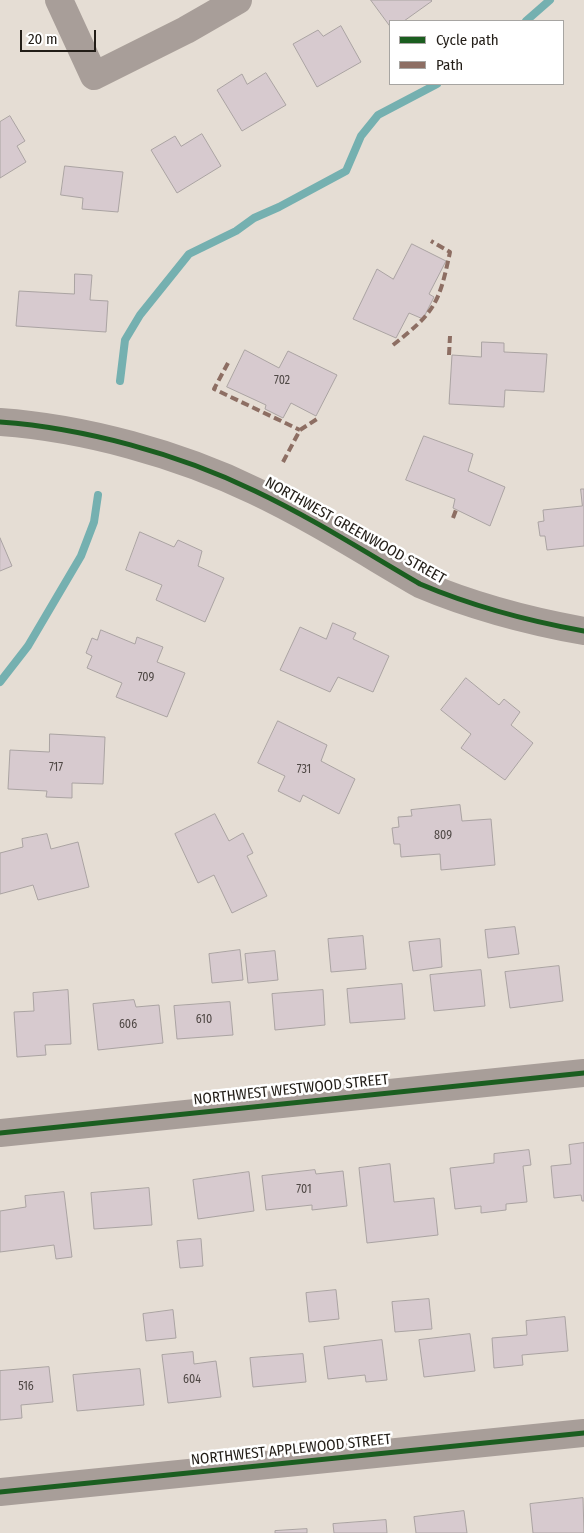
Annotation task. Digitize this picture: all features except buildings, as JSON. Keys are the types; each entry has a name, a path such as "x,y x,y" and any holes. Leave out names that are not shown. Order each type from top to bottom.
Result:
{"street":[{"path":"59,0 94,76 186,30 238,0"},
{"name":"NORTHWEST GREENWOOD STREET","path":"0,422 48,427 186,462 280,504 420,584 439,592 550,625 584,631"},
{"name":"NORTHWEST WESTWOOD STREET","path":"0,1133 584,1073"},
{"name":"NORTHWEST APPLEWOOD STREET","path":"0,1492 584,1433"}],"waterway":[{"path":"527,20 550,0"},
{"path":"120,381 125,340 140,315 189,254 236,231 254,218 279,207 346,171 361,136 378,115 435,85"},
{"path":"0,682 28,646 81,556 94,522 98,495"}],"marked path":[{"path":"393,345 427,315 438,296 450,252 431,241"},
{"path":"449,355 450,336"},
{"path":"228,363 214,389 300,430"},
{"path":"283,462 300,430 317,419"},
{"path":"453,518 456,510"}],"cycle path":[{"path":"0,422 65,430 98,437 163,454 195,465 297,512 420,584 500,612 584,631"},
{"path":"0,1133 584,1073"},
{"path":"0,1492 584,1433"}]}
